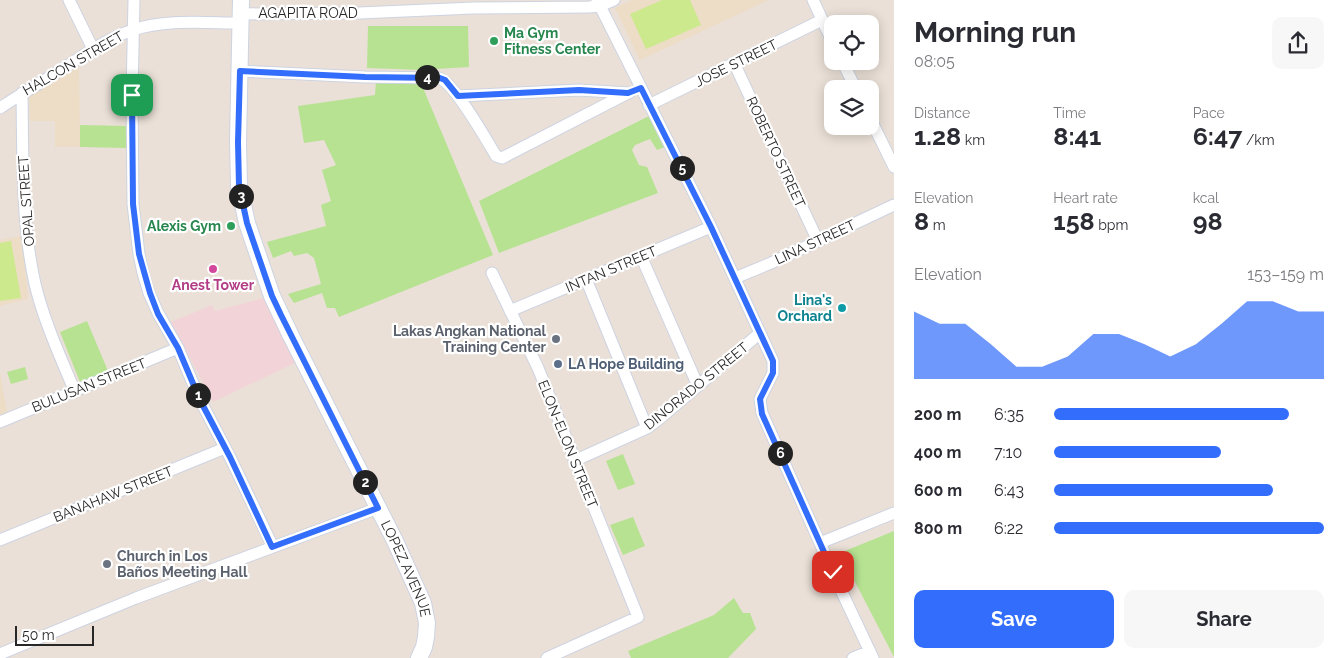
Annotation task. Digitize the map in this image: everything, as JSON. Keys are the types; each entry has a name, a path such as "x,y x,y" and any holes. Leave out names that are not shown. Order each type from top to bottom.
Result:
{"main road":[{"name":"LOPEZ AVENUE","path":"240,12 239,186 247,223 272,296 395,541 423,602 427,623 426,638 419,658"}],"street":[{"path":"69,0 93,49"},
{"path":"134,0 132,173 133,204 139,254 158,314 178,348 200,400 272,547"},
{"name":"AGAPITA ROAD","path":"240,12 368,13 599,3 614,0"},
{"path":"812,0 824,24"},
{"path":"599,3 711,227 773,361 773,373 760,399 762,414 872,654 853,658"},
{"name":"HALCON STREET","path":"0,108 22,92 58,72 93,49 133,29 240,12"},
{"name":"JOSE STREET","path":"650,105 822,20"},
{"name":"ROBERTO STREET","path":"734,64 818,241"},
{"path":"240,71 365,77 440,78 445,80 458,96 496,156 502,158 641,88"},
{"path":"458,96 579,90 628,93"},
{"name":"OPAL STREET","path":"22,92 25,225 35,284 52,339 75,392"},
{"path":"878,135 894,167"},
{"name":"LINA STREET","path":"735,278 894,205"},
{"name":"INTAN STREET","path":"510,310 711,227"},
{"path":"641,256 698,386"},
{"name":"ELON-ELON STREET","path":"492,273 538,368 638,617 567,654"},
{"path":"586,279 647,428"},
{"name":"DINORADO STREET","path":"574,461 647,428 760,333"},
{"name":"BULUSAN STREET","path":"0,422 178,348"},
{"name":"BANAHAW STREET","path":"0,540 225,448"},
{"path":"0,654 136,598 378,508"},
{"path":"820,543 894,513"},
{"path":"547,658 567,654"}],"shaded area":[{"path":"632,0 769,0 640,60 615,8"},
{"path":"79,64 80,147 55,147 55,121 30,121 29,96"},
{"path":"22,236 28,299 0,306 0,240"},
{"path":"263,298 295,363 213,402 171,322 212,305 215,311"},
{"path":"0,373 7,412 0,415"}],"green space":[{"path":"662,0 690,0 701,25 646,49 630,14"},
{"path":"368,26 468,26 469,67 421,70 367,68"},
{"path":"376,81 421,83 493,255 339,317 335,308 327,308 322,293 294,303 288,294 321,284 314,258 307,253 294,256 291,251 273,258 267,242 326,226 321,205 331,201 322,170 336,165 324,140 304,143 298,106 375,95"},
{"path":"649,116 665,147 657,150 650,139 635,145 632,150 639,165 647,167 658,193 499,253 479,201"},
{"path":"80,125 127,126 127,148 80,147"},
{"path":"11,241 21,298 0,301 0,243"},
{"path":"87,321 108,371 80,382 60,332"},
{"path":"25,367 28,379 11,384 7,372"},
{"path":"623,454 635,484 618,490 606,461"},
{"path":"633,517 645,546 623,555 610,525"},
{"path":"894,531 894,657 840,553"},
{"path":"734,598 743,613 750,613 756,629 728,658 631,658 628,651 714,615"}],"place":[{"name":"Ma Gym Fitness Center","path":"494,41"},
{"name":"Alexis Gym","path":"231,226"},
{"name":"Anest Tower","path":"213,269"},
{"name":"Lina's Orchard","path":"842,308"},
{"name":"Lakas Angkan National Training Center","path":"556,339"},
{"name":"LA Hope Building","path":"558,364"},
{"name":"Church in Los Baños Meeting Hall","path":"107,564"}],"route":[{"path":"132,95 133,204 143,273 158,314 178,348 200,400 230,457 272,547 378,508 272,296 247,223 239,186 240,71 365,77 440,78 445,80 458,96 579,90 628,93 641,88 711,227 773,361 773,373 760,399 762,414 833,572"}]}
